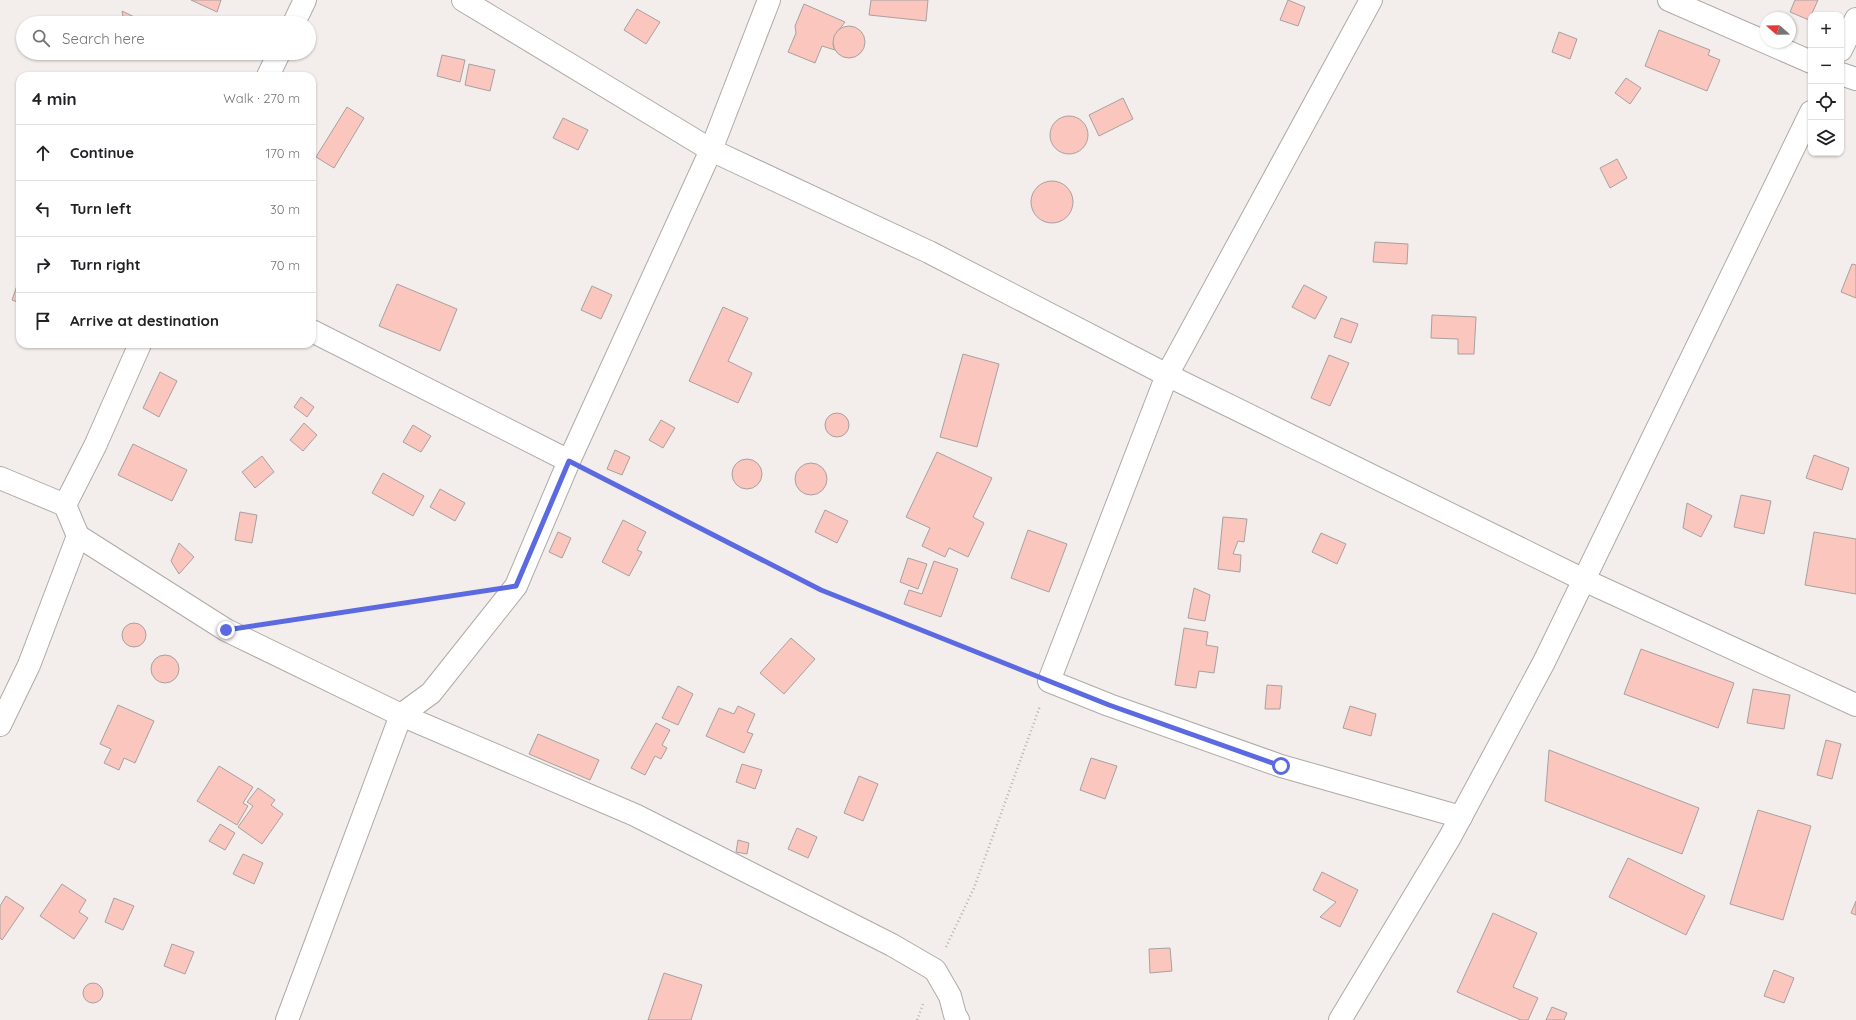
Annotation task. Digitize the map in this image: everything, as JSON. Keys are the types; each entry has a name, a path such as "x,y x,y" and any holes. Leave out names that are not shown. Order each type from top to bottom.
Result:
{"street":[{"path":"297,16 305,0"},
{"path":"463,0 711,150 929,252 1167,375 1584,580 1856,705"},
{"path":"288,1020 401,715 431,693 516,586 569,461 711,150 769,0"},
{"path":"1371,0 1167,375 1049,681 1109,705 1281,766 1461,817"},
{"path":"1669,0 1808,61"},
{"path":"1842,48 1856,19"},
{"path":"270,72 276,60"},
{"path":"1844,75 1856,79"},
{"path":"1340,1020 1461,817 1544,662 1808,118"},
{"path":"316,333 569,461"},
{"path":"65,505 95,446 138,348"},
{"path":"0,478 65,505 78,536 226,630 401,715 635,815 759,879 818,906 892,945 935,970 950,996 955,1015 958,1020"},
{"path":"0,725 29,665 78,536"}],"path":[{"path":"569,461 821,590 1049,681 974,888 935,970"},
{"path":"273,623 516,586"}],"building":[{"path":"191,0 221,0 217,12"},
{"path":"871,0 928,0 926,21 869,15"},
{"path":"1288,0 1305,7 1298,26 1280,20"},
{"path":"1795,0 1818,0 1813,12 1808,12 1808,20 1796,15 1796,12 1790,12"},
{"path":"804,4 845,22 835,35 833,45 835,50 822,46 815,63 788,52 796,33 795,26"},
{"path":"637,9 660,22 646,44 624,30"},
{"path":"122,11 132,16 123,16"},
{"path":"846,26 852,26 862,33 865,42 864,48 858,55 852,58 846,58 836,51 833,45 833,39 840,29"},
{"path":"1659,30 1710,50 1708,55 1720,60 1707,91 1645,66"},
{"path":"1559,32 1577,39 1570,59 1552,52"},
{"path":"442,55 465,60 460,82 437,76"},
{"path":"469,64 495,70 490,91 465,85"},
{"path":"1626,78 1641,88 1630,104 1615,93"},
{"path":"1123,98 1133,119 1099,136 1089,115"},
{"path":"347,107 364,118 334,168 316,157"},
{"path":"1069,116 1079,119 1085,125 1088,135 1085,145 1079,151 1069,154 1059,151 1053,145 1050,135 1053,125 1059,119"},
{"path":"563,118 588,130 578,150 553,138"},
{"path":"1617,159 1627,178 1610,188 1600,168"},
{"path":"1052,181 1067,187 1073,202 1067,217 1052,223 1037,217 1031,202 1037,187"},
{"path":"1375,242 1408,244 1407,264 1373,262"},
{"path":"1852,264 1856,265 1856,298 1841,292"},
{"path":"397,284 457,309 440,351 379,326"},
{"path":"1304,285 1327,297 1315,319 1292,307"},
{"path":"592,286 612,295 601,319 581,310"},
{"path":"16,288 16,302 12,300"},
{"path":"723,307 748,318 728,361 752,373 738,403 689,381"},
{"path":"1432,315 1476,317 1474,354 1458,354 1458,339 1431,338"},
{"path":"1341,318 1358,324 1351,343 1334,337"},
{"path":"963,354 999,364 977,447 940,437"},
{"path":"1329,355 1349,363 1330,406 1311,398"},
{"path":"160,372 177,381 159,417 143,408"},
{"path":"301,397 314,407 307,417 294,407"},
{"path":"837,413 842,414 848,420 848,430 842,436 837,437 832,436 826,430 825,425 826,420 832,414"},
{"path":"661,420 675,428 663,448 649,440"},
{"path":"304,423 317,435 303,451 290,440"},
{"path":"413,425 431,436 421,452 403,442"},
{"path":"133,444 187,470 172,501 118,475"},
{"path":"615,450 630,457 622,475 607,469"},
{"path":"937,452 992,478 973,517 984,523 968,557 949,548 945,557 922,546 930,528 906,517"},
{"path":"1814,455 1849,468 1842,490 1806,478"},
{"path":"262,456 274,472 255,488 242,472"},
{"path":"747,459 757,464 762,474 757,484 747,489 737,484 732,474 737,464"},
{"path":"808,463 814,463 824,470 827,479 826,485 820,492 814,495 808,495 798,488 795,482 795,476 802,466"},
{"path":"383,473 424,496 413,516 372,493"},
{"path":"440,489 465,503 455,521 430,507"},
{"path":"1741,495 1771,501 1764,534 1734,527"},
{"path":"1687,503 1712,516 1701,537 1683,528"},
{"path":"825,510 848,521 837,543 815,532"},
{"path":"240,512 257,515 252,543 235,540"},
{"path":"1223,517 1247,519 1244,542 1238,541 1233,554 1241,555 1240,572 1218,569"},
{"path":"623,520 646,532 637,550 642,552 629,576 602,562"},
{"path":"1028,530 1067,544 1049,592 1011,578"},
{"path":"558,532 571,538 562,558 549,552"},
{"path":"1814,532 1856,539 1856,594 1805,585"},
{"path":"1321,533 1346,544 1337,564 1312,552"},
{"path":"179,543 194,557 179,574 171,561"},
{"path":"908,558 927,564 918,589 900,582"},
{"path":"934,561 958,569 941,617 904,604 909,590 922,594"},
{"path":"1194,588 1210,595 1205,621 1188,618"},
{"path":"134,623 142,627 146,635 142,643 134,647 126,643 122,635 126,627"},
{"path":"1184,628 1208,632 1206,645 1218,647 1214,673 1199,671 1196,688 1175,685"},
{"path":"791,638 815,659 784,694 760,673"},
{"path":"1641,649 1734,683 1718,728 1624,694"},
{"path":"165,655 175,659 179,669 175,679 165,683 155,679 151,669 155,659"},
{"path":"1267,685 1282,686 1280,709 1265,709"},
{"path":"678,686 693,694 678,725 662,718"},
{"path":"1753,689 1790,695 1784,729 1747,723"},
{"path":"118,705 154,721 135,763 124,758 119,770 104,763 111,749 100,744"},
{"path":"738,706 755,714 747,732 753,734 744,753 706,736 719,708 734,714"},
{"path":"1350,706 1376,714 1371,736 1343,728"},
{"path":"656,723 670,730 662,745 667,748 661,759 655,756 645,775 631,768"},
{"path":"538,734 599,760 590,780 529,754"},
{"path":"1826,740 1841,744 1832,779 1817,775"},
{"path":"1549,750 1699,808 1682,854 1545,801"},
{"path":"1091,758 1117,766 1105,799 1080,790"},
{"path":"742,764 762,770 755,789 736,782"},
{"path":"219,766 253,787 243,803 248,806 237,825 197,801"},
{"path":"859,776 878,784 863,821 844,813"},
{"path":"258,788 275,800 271,805 283,814 262,844 238,827 253,806 247,802"},
{"path":"1758,810 1811,826 1783,920 1730,904"},
{"path":"220,824 235,833 225,850 209,841"},
{"path":"797,828 817,837 808,858 788,849"},
{"path":"738,840 749,843 747,854 736,852"},
{"path":"243,854 263,863 254,884 233,874"},
{"path":"1628,858 1705,896 1686,935 1609,897"},
{"path":"1322,872 1358,890 1340,927 1320,917 1336,902 1313,890"},
{"path":"62,884 86,900 79,912 88,918 74,939 40,916"},
{"path":"6,896 24,908 2,940 0,938 0,906"},
{"path":"114,898 134,906 123,930 105,922"},
{"path":"1856,901 1856,915 1851,913"},
{"path":"1493,913 1537,933 1513,987 1538,998 1528,1020 1521,1020 1457,992"},
{"path":"172,944 194,952 185,974 164,966"},
{"path":"1170,948 1172,971 1150,973 1149,949"},
{"path":"1774,970 1794,978 1784,1003 1764,996"},
{"path":"664,973 702,985 691,1020 648,1020"},
{"path":"93,983 100,986 103,993 100,1000 93,1003 86,1000 83,993 86,986"},
{"path":"1552,1007 1567,1013 1564,1020 1546,1020"}],"route":[{"path":"226,630 516,586 569,461 821,590 1109,705 1281,766"}]}
